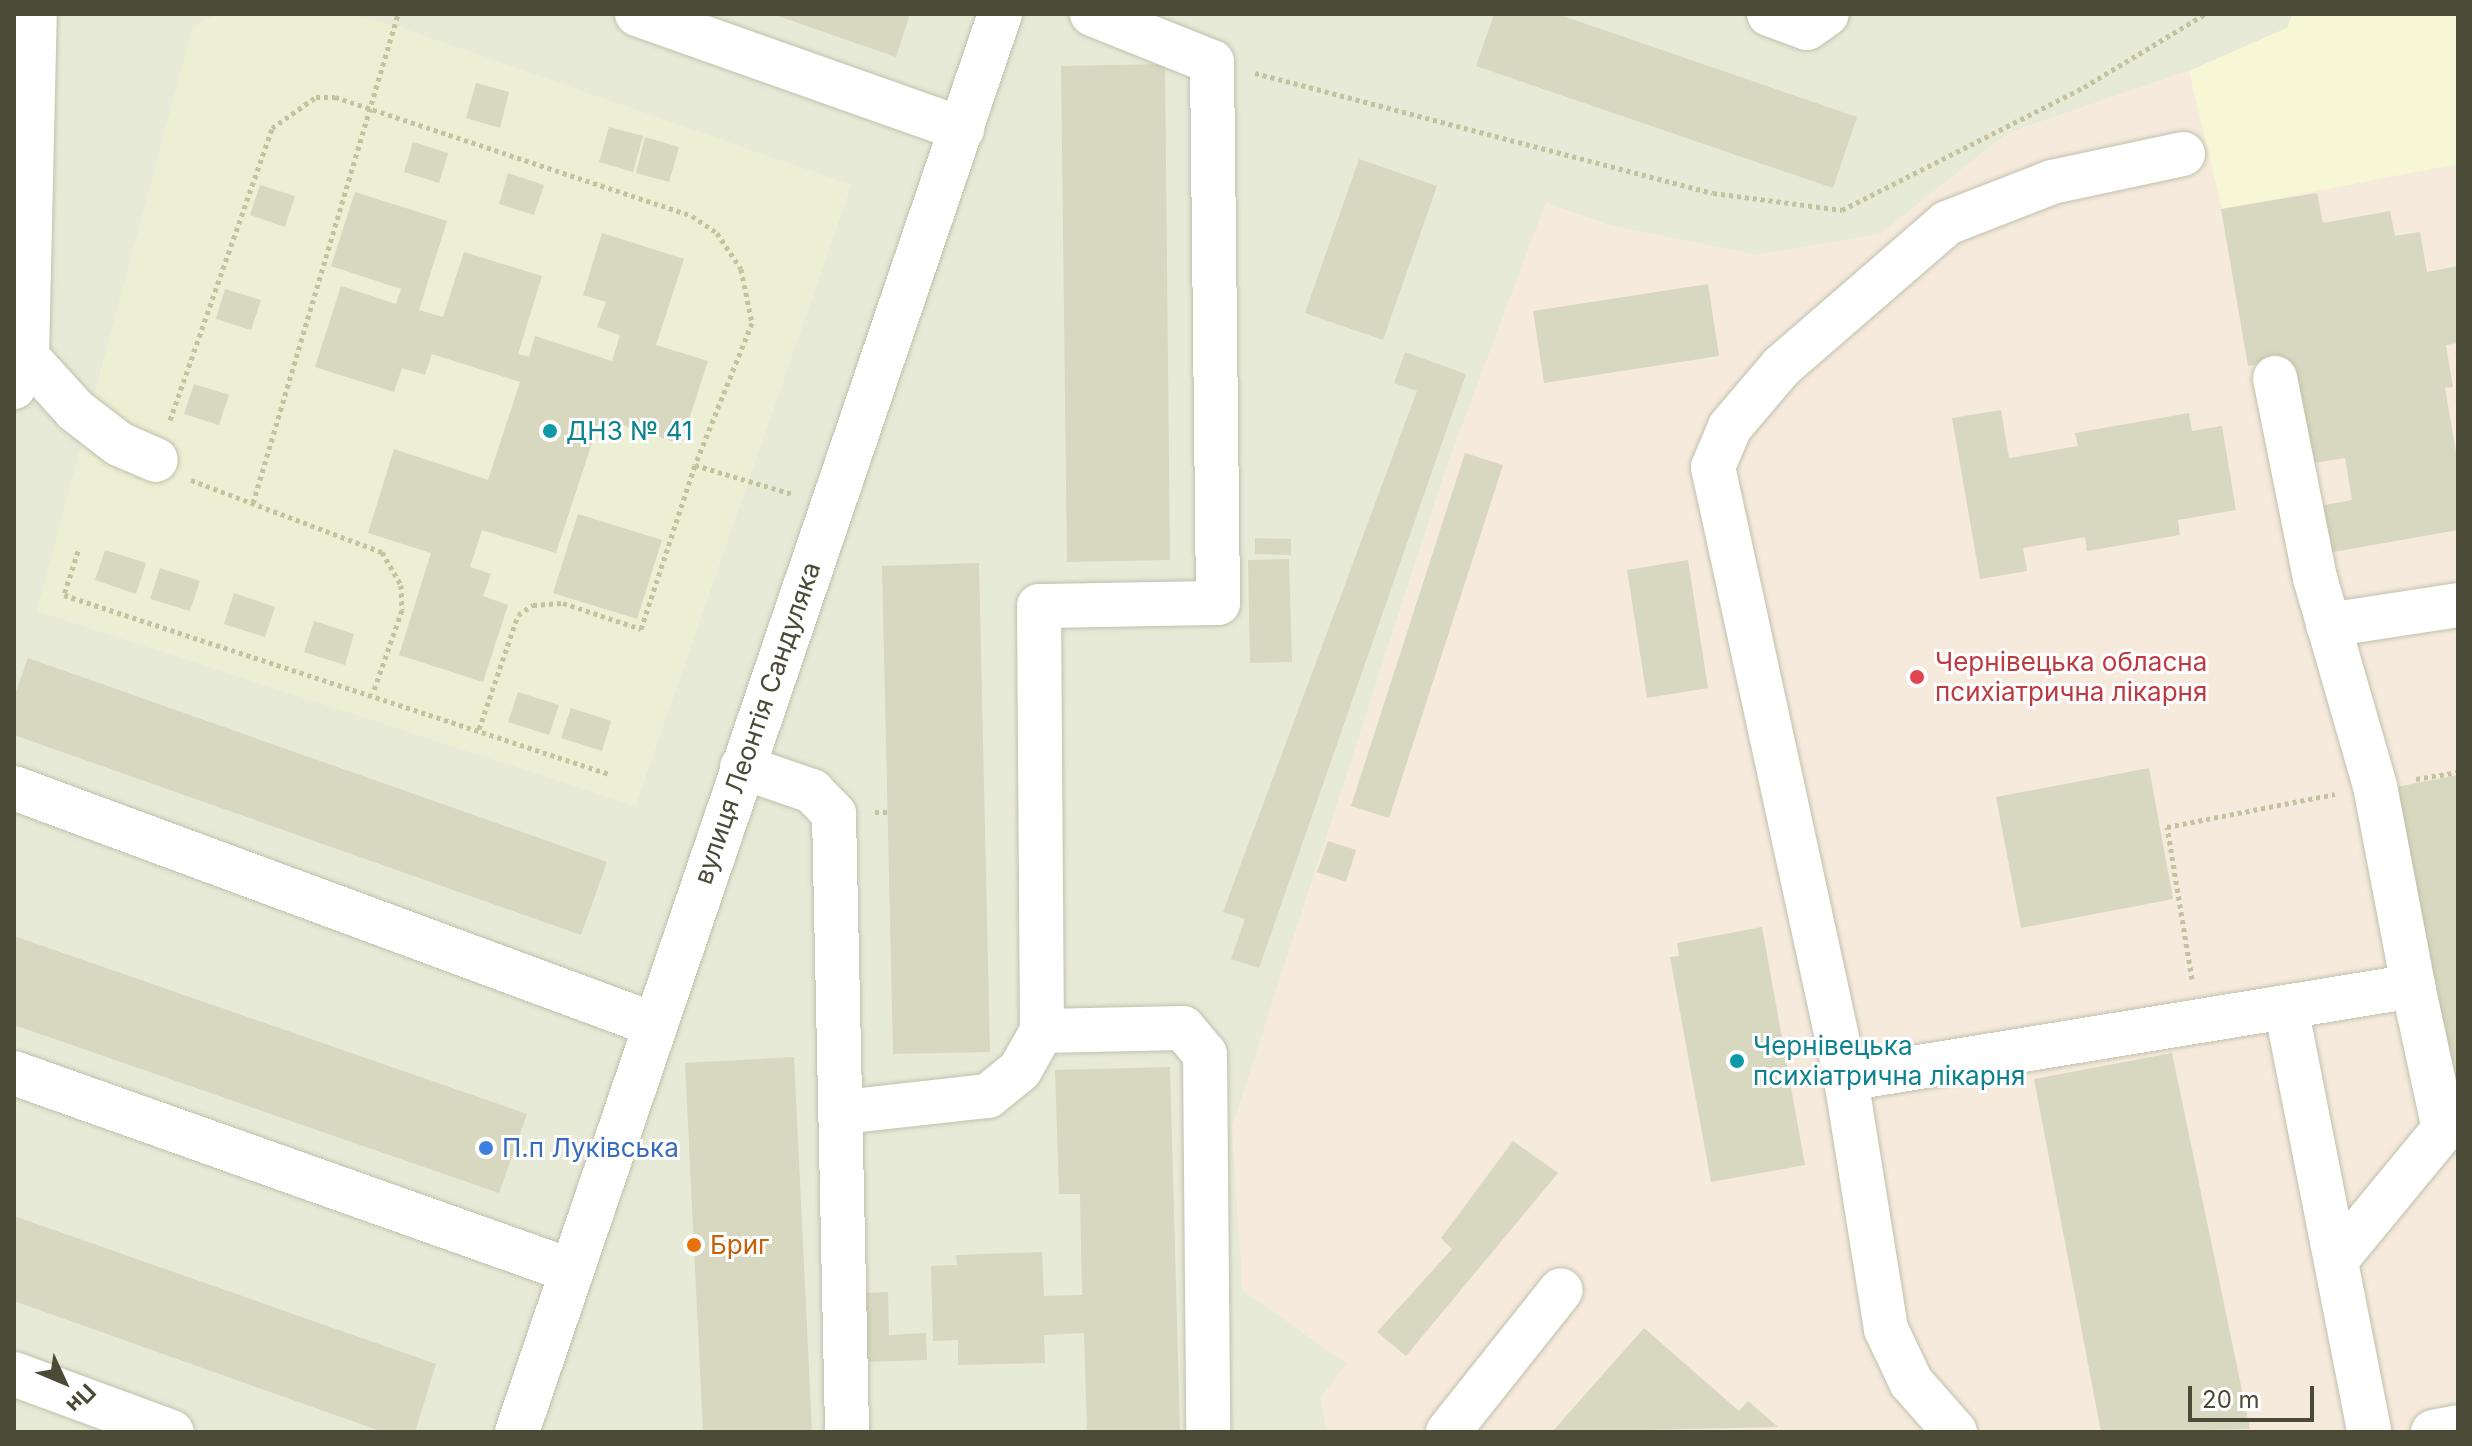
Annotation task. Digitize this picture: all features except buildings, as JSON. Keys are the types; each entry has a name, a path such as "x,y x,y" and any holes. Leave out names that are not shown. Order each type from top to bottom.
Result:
{"street":[{"path":"35,14 20,372 119,444 156,460"},
{"path":"637,14 962,129"},
{"name":"вулиця Леонтія Сандуляка","path":"517,1432 1000,14"},
{"path":"843,1112 988,1096 1020,1070 1042,1031 1039,606 1218,603 1212,62 1092,14"},
{"path":"1769,14 1807,28 1827,14"},
{"path":"1955,1432 1911,1382 1886,1329 1846,1079 1713,467 1730,427 1782,366 1947,223 2052,182 2183,154"},
{"path":"2275,378 2328,625 2375,786 2413,986 2451,1128 2336,1260"},
{"path":"2328,625 2458,605"},
{"path":"742,767 812,791 834,814 843,1112 847,1432"},
{"path":"14,788 655,1025"},
{"path":"1846,1079 2413,986"},
{"path":"2286,1007 2369,1432"},
{"path":"1042,1031 1183,1028 1205,1054 1208,1432"},
{"path":"14,1073 572,1271"},
{"path":"1448,1432 1561,1290"},
{"path":"14,1374 172,1432"},
{"path":"2433,1432 2458,1427"}],"path":[{"path":"253,503 352,180 367,107 398,14"},
{"path":"1212,62 1713,193 1842,210 2084,87 2205,14"},
{"path":"373,693 402,610 393,565 382,552 253,503 156,460 272,128 316,97 367,107 692,216 717,233 741,269 752,323 695,465 641,629 563,603 533,605 518,615 479,729"},
{"path":"695,465 831,506"},
{"path":"78,551 64,595 373,693 609,774"},
{"path":"2199,1021 2167,827 2458,772"}],"shaded area":[{"path":"14,14 219,14 193,27 88,420 635,806 851,185 347,14 2293,14 2287,28 2189,71 2008,133 1880,234 1757,255 1611,226 1546,203 1447,466 1232,1128 1243,1290 1348,1364 1321,1397 1327,1432 14,1432"},
{"path":"219,14 347,14 394,25 851,185 635,806 37,611 193,26"},
{"path":"2293,14 2458,14 2458,164 2221,209 2189,71 2287,28"},
{"name":"Чернівецька обласна психіатрична лікарня","path":"2189,71 2222,209 2458,164 2458,1432 1327,1432 1321,1397 1347,1364 1243,1290 1232,1128 1447,466 1546,203 1611,226 1757,255 1880,234 2008,133"}],"place":[{"name":"ДНЗ № 41","path":"550,431"},
{"name":"Чернівецька обласна психіатрична лікарня","path":"1917,677"},
{"name":"Чернівецька психіатрична лікарня","path":"1737,1061"},
{"name":"П.п Луківська","path":"486,1148"},
{"name":"Бриг","path":"694,1245"}]}
